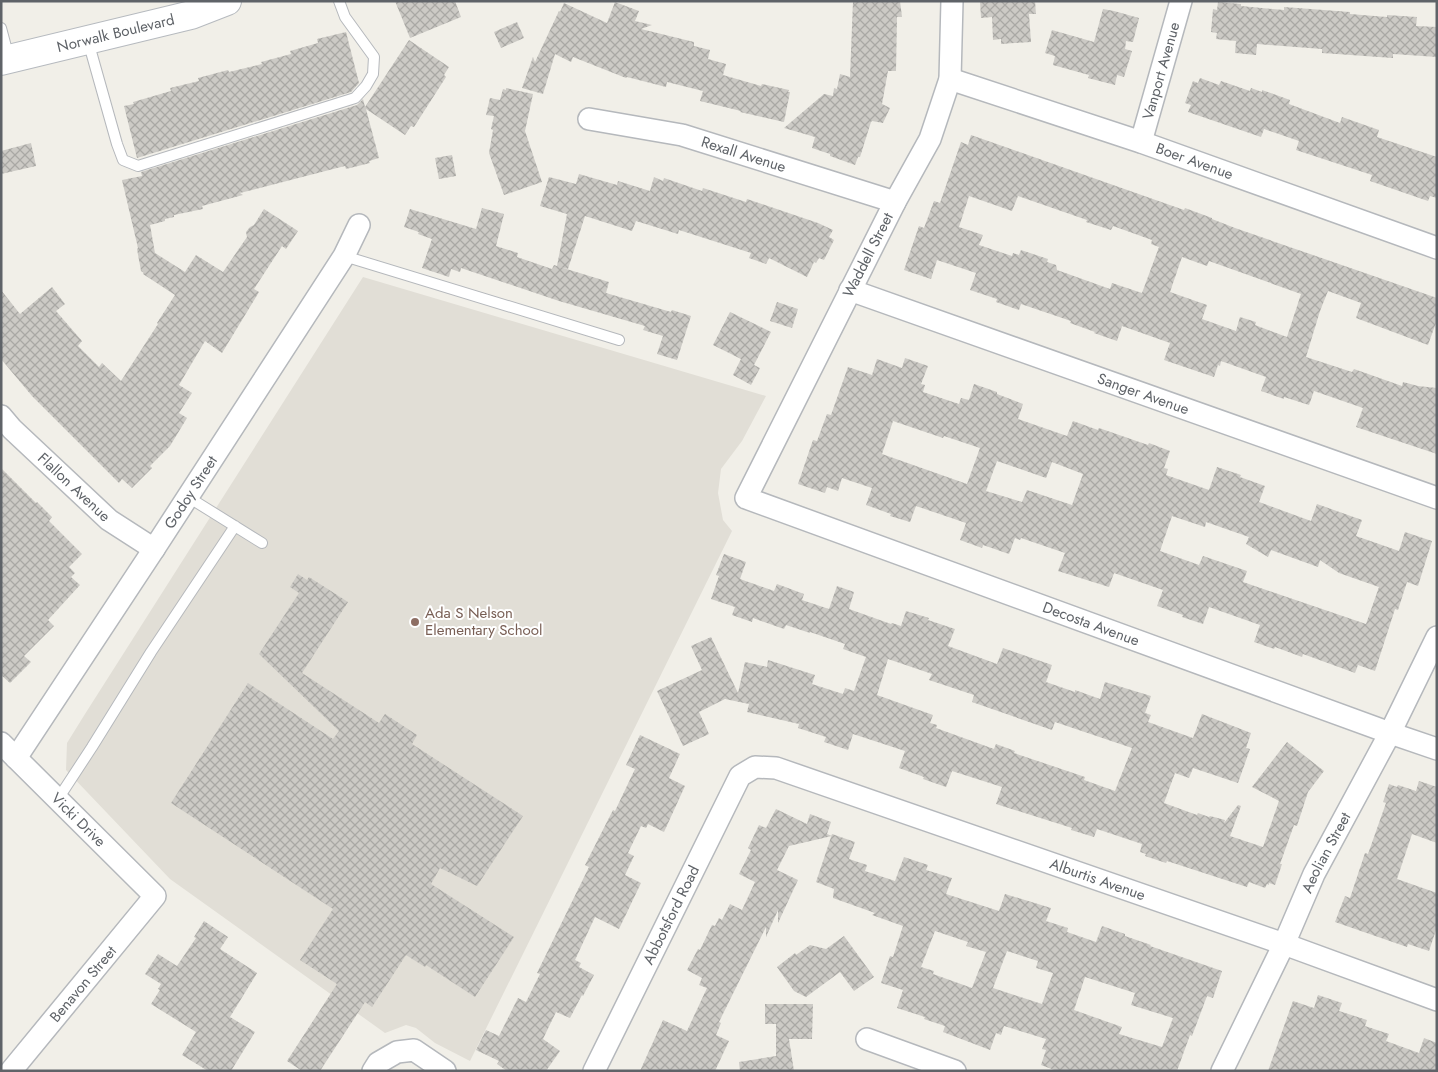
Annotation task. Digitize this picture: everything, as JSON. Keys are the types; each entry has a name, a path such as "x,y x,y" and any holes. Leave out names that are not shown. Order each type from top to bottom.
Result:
{"main road":[{"name":"Norwalk Boulevard","path":"5,60 87,40 189,8 227,1"}],"street":[{"name":"Waddell Street","path":"746,498 895,202 930,139 950,79 952,1"},
{"name":"Vanport Avenue","path":"1141,142 1181,1"},
{"name":"Boer Avenue","path":"950,79 1141,142 1437,248"},
{"name":"Rexall Avenue","path":"589,119 682,135 895,202"},
{"name":"Godoy Street","path":"16,758 344,256 359,225"},
{"name":"Sanger Avenue","path":"850,290 1437,498"},
{"name":"Flallon Avenue","path":"1,416 12,429 109,520 154,549"},
{"name":"Decosta Avenue","path":"746,498 1437,749"},
{"name":"Aeolian Street","path":"1222,1071 1284,944 1314,874 1390,733 1437,637"},
{"name":"Vicki Drive","path":"1,743 155,896"},
{"name":"Alburtis Avenue","path":"755,767 776,768 1284,944 1437,1000"},
{"name":"Abbotsford Road","path":"594,1071 740,776 755,767"},
{"name":"Benavon Street","path":"11,1071 155,896"},
{"path":"867,1039 954,1071"},
{"path":"373,1071 378,1063 397,1052 414,1050 445,1071"}],"lane":[{"path":"87,40 123,160 138,166 355,98 366,86 373,74 374,57 345,17 339,1"},
{"path":"1,28 5,60"},
{"path":"344,256 619,340"},
{"path":"188,497 262,543"},
{"path":"58,799 151,652 235,526"}],"shaded area":[{"name":"Ada S Nelson Elementary School","path":"363,277 766,396 742,441 721,469 718,493 723,520 732,531 470,1061 435,1043 416,1028 406,1025 385,1033 170,879 66,770 67,743"}],"building":[{"path":"395,1 455,1 461,17 410,38"},
{"path":"853,1 900,1 902,17 897,17 896,71 888,71 882,104 890,108 883,123 871,122 860,157 858,157 855,165 812,148 815,137 784,128 824,94 833,96 834,88 837,89 840,74 850,77"},
{"path":"980,1 1035,1 1036,14 1029,14 1031,42 1001,44 1001,39 993,40 992,17 981,18"},
{"path":"615,2 639,11 635,21 652,25 641,29 694,42 694,46 710,50 708,59 726,64 723,75 761,86 762,84 789,90 784,122 700,101 703,91 667,82 666,87 626,78 573,57 571,62 555,54 543,94 522,88 533,57 535,62 564,3 607,23"},
{"path":"1218,2 1284,10 1284,7 1387,17 1387,15 1417,17 1416,26 1437,27 1437,57 1393,54 1393,58 1322,53 1322,49 1257,44 1256,55 1235,53 1236,41 1216,39 1217,33 1211,32 1213,9 1217,10"},
{"path":"1103,9 1139,18 1133,42 1126,41 1125,49 1132,51 1124,77 1117,75 1115,85 1088,78 1089,75 1053,65 1055,56 1045,53 1052,30 1094,42"},
{"path":"517,22 524,38 501,48 494,32"},
{"path":"346,32 359,83 351,92 137,158 124,106 171,91 170,88 199,81 198,78 262,64 261,62 291,54 290,51 318,43 317,39"},
{"path":"409,40 449,67 444,75 446,77 414,127 411,126 405,135 366,109 379,158 369,161 370,163 346,169 345,166 240,193 243,195 202,206 203,209 174,215 174,217 165,219 165,221 150,225 155,253 185,272 196,255 223,272 247,237 246,232 254,225 264,209 298,231 286,249 282,246 254,289 259,292 222,353 205,341 179,385 192,393 179,413 187,418 170,446 132,488 122,479 119,483 32,396 1,359 1,290 20,314 52,287 65,304 56,311 82,341 78,346 99,367 102,363 121,381 175,295 141,271 138,248 122,180 142,176 141,172 357,105 363,99 365,107"},
{"path":"1200,78 1219,85 1221,81 1250,91 1251,88 1262,92 1262,90 1290,100 1289,104 1340,123 1342,117 1379,130 1377,137 1437,157 1437,198 1430,196 1428,201 1370,181 1372,175 1296,150 1299,141 1264,129 1261,137 1188,112 1191,105 1185,103 1193,81 1198,83"},
{"path":"506,88 533,94 525,131 542,182 504,195 489,153 494,116 486,115 490,98 500,100 503,89 506,90"},
{"path":"971,135 1184,210 1185,208 1235,228 1437,298 1437,320 1428,345 1356,318 1361,303 1328,291 1306,357 1352,372 1354,369 1402,386 1403,382 1437,388 1437,454 1356,427 1363,408 1314,391 1309,405 1284,397 1284,399 1261,391 1266,377 1221,361 1214,377 1164,360 1170,343 1122,326 1117,341 1070,323 1071,321 1021,304 1019,310 996,302 997,299 970,290 976,273 937,260 931,279 904,270 919,226 924,228 934,201 940,203 961,142 968,145","holes":["969,196 1012,211 1018,196 1087,220 1086,222 1111,230 1113,226 1152,240 1151,244 1159,247 1142,293 1112,283 1110,289 1057,270 1056,265 1047,262 1048,259 1021,250 1019,255 1013,253 1012,256 979,245 983,235 959,227","1182,257 1207,266 1209,261 1301,294 1287,337 1255,325 1256,322 1240,317 1236,331 1202,319 1207,305 1170,292"]},
{"path":"31,143 36,166 1,174 1,151"},
{"path":"452,155 456,176 439,179 435,158"},
{"path":"579,174 617,185 618,181 650,191 654,177 663,181 664,178 702,191 703,188 746,202 747,199 833,230 829,237 834,240 824,260 819,258 816,263 814,262 807,277 769,258 766,264 749,258 751,253 679,230 678,234 636,221 632,231 585,216 568,269 560,267 609,282 606,293 691,316 677,360 657,354 663,336 643,330 645,326 559,301 461,268 460,272 451,269 449,277 422,268 432,239 404,227 410,209 476,229 482,208 504,214 496,246 518,253 517,257 552,269 554,265 557,266 567,214 540,206 549,177 576,184"},
{"path":"777,302 798,309 792,328 770,321"},
{"path":"730,312 771,332 754,365 760,368 751,385 733,375 741,359 713,345"},
{"path":"905,358 928,366 921,384 925,385 923,392 959,404 961,398 969,400 974,384 1023,404 1018,419 1067,436 1073,421 1170,451 1164,468 1168,469 1166,475 1209,490 1217,467 1265,486 1259,502 1311,521 1317,504 1362,520 1356,536 1399,551 1405,532 1432,541 1418,586 1407,582 1398,610 1395,609 1375,671 1358,665 1355,673 1303,654 1302,657 1254,642 1260,625 1209,607 1203,624 1182,617 1183,615 1157,606 1163,590 1114,573 1109,587 1058,571 1065,553 1021,538 1020,540 1015,538 1009,554 983,545 982,548 960,540 966,523 916,506 910,522 890,516 891,514 866,505 872,488 842,478 838,491 827,487 825,493 798,484 813,440 817,441 827,414 831,415 848,367 872,375 877,359 902,368","holes":["893,421 980,448 967,484 882,454","997,461 1046,478 1052,462 1083,474 1072,505 1027,490 1022,502 986,491","1172,516 1205,527 1206,522 1249,537 1246,544 1268,557 1271,550 1318,567 1320,560 1339,573 1379,587 1366,624 1243,582 1247,571 1203,556 1199,565 1160,551"]},
{"path":"1,468 52,517 49,521 82,554 69,567 75,573 71,577 80,585 48,620 54,626 24,656 31,662 10,683 1,675"},
{"path":"724,554 746,562 740,579 774,591 777,584 804,594 802,600 829,609 837,586 854,592 849,609 901,626 906,611 955,629 948,646 997,664 1003,648 1052,665 1046,682 1100,699 1105,682 1151,696 1145,713 1151,715 1148,722 1193,738 1202,714 1251,733 1246,748 1250,749 1238,783 1193,768 1189,778 1175,773 1164,803 1197,815 1198,813 1225,820 1224,823 1238,805 1241,806 1230,836 1263,847 1279,801 1252,787 1287,742 1324,771 1308,792 1297,826 1294,825 1280,864 1282,864 1275,885 1269,883 1265,888 1249,882 1247,887 1167,861 1166,863 1145,856 1146,854 1140,852 1142,844 1097,829 1094,837 1071,830 1072,828 996,804 1002,787 952,771 946,787 899,768 905,751 853,734 848,750 824,742 826,737 798,728 799,724 747,712 749,704 725,699 699,712 709,734 683,746 657,691 702,670 691,646 711,637 738,693 745,662 767,667 768,660 815,675 812,684 843,694 845,688 854,691 866,657 843,649 845,644 810,632 786,625 784,629 753,618 752,622 732,615 735,607 711,599 719,576 716,575","holes":["888,659 932,674 929,680 974,695 972,702 1052,730 1055,722 1132,748 1115,791 1084,780 1085,777 1014,753 1015,751 996,744 994,749 936,728 937,725 930,723 933,715 877,695"]},
{"path":"298,574 307,580 309,577 348,602 302,673 379,723 385,714 417,735 412,744 523,816 477,886 440,868 431,884 514,937 475,997 426,965 425,967 406,955 372,1007 365,1002 320,1071 302,1071 287,1061 337,984 300,960 333,909 171,803 248,683 333,739 339,731 259,654 299,593 290,587"},
{"path":"640,735 680,754 669,778 685,786 664,832 648,824 646,828 641,826 628,853 634,856 625,875 641,883 619,929 595,917 575,960 581,963 579,967 594,975 570,1018 556,1012 543,1039 560,1051 546,1071 507,1071 497,1064 499,1061 476,1050 486,1030 499,1036 518,998 526,1002 540,974 537,973 589,867 585,865 613,810 615,811 635,769 626,765"},
{"path":"1419,781 1437,787 1437,843 1412,834 1397,879 1437,893 1437,927 1429,951 1408,944 1407,947 1335,922 1345,896 1350,898 1365,853 1368,854 1386,803 1383,802 1389,784 1416,791"},
{"path":"776,809 807,824 810,814 831,822 827,834 832,836 789,846 777,870 798,880 778,923 778,910 766,937 766,927 719,1022 721,1023 716,1035 729,1041 715,1071 640,1071 663,1020 687,1031 707,988 699,985 702,978 687,970 698,949 700,950 712,925 715,926 719,918 722,920 730,904 742,910 755,882 739,874 751,850 748,848 759,825 766,828"},
{"path":"832,834 855,842 849,859 867,865 865,871 895,881 904,857 928,865 926,870 952,878 946,894 999,911 1005,894 1051,908 1046,921 1068,928 1067,932 1096,942 1102,926 1150,946 1222,971 1213,998 1207,996 1177,1071 1057,1071 1041,1065 1046,1050 1042,1049 1046,1039 1004,1026 1001,1035 996,1033 990,1050 943,1032 945,1026 897,1008 903,990 881,983 890,956 893,957 903,926 872,915 875,913 833,898 834,889 816,882","holes":["935,931 968,942 966,946 986,952 972,988 933,974 934,971 921,967","1007,951 1038,961 1036,968 1053,973 1042,1004 993,988","1085,977 1135,993 1131,1005 1173,1018 1162,1047 1119,1034 1122,1027 1074,1010"]},
{"path":"204,921 228,937 220,949 257,973 230,1017 255,1032 231,1071 208,1071 182,1055 196,1032 151,1004 160,990 158,989 161,984 145,974 158,954 177,966 196,938 194,937"},
{"path":"844,936 874,977 854,991 840,972 806,997 794,991 777,967 795,953 796,955 810,945 826,949"},
{"path":"1318,995 1342,1003 1339,1011 1367,1020 1365,1026 1389,1034 1386,1041 1419,1053 1424,1038 1437,1043 1437,1071 1268,1071 1293,1001 1314,1008"},
{"path":"765,1004 813,1004 812,1039 789,1039 794,1071 740,1071 739,1062 776,1056 776,1024 765,1024"}],"place":[{"name":"Ada S Nelson Elementary School","path":"415,622"}]}
